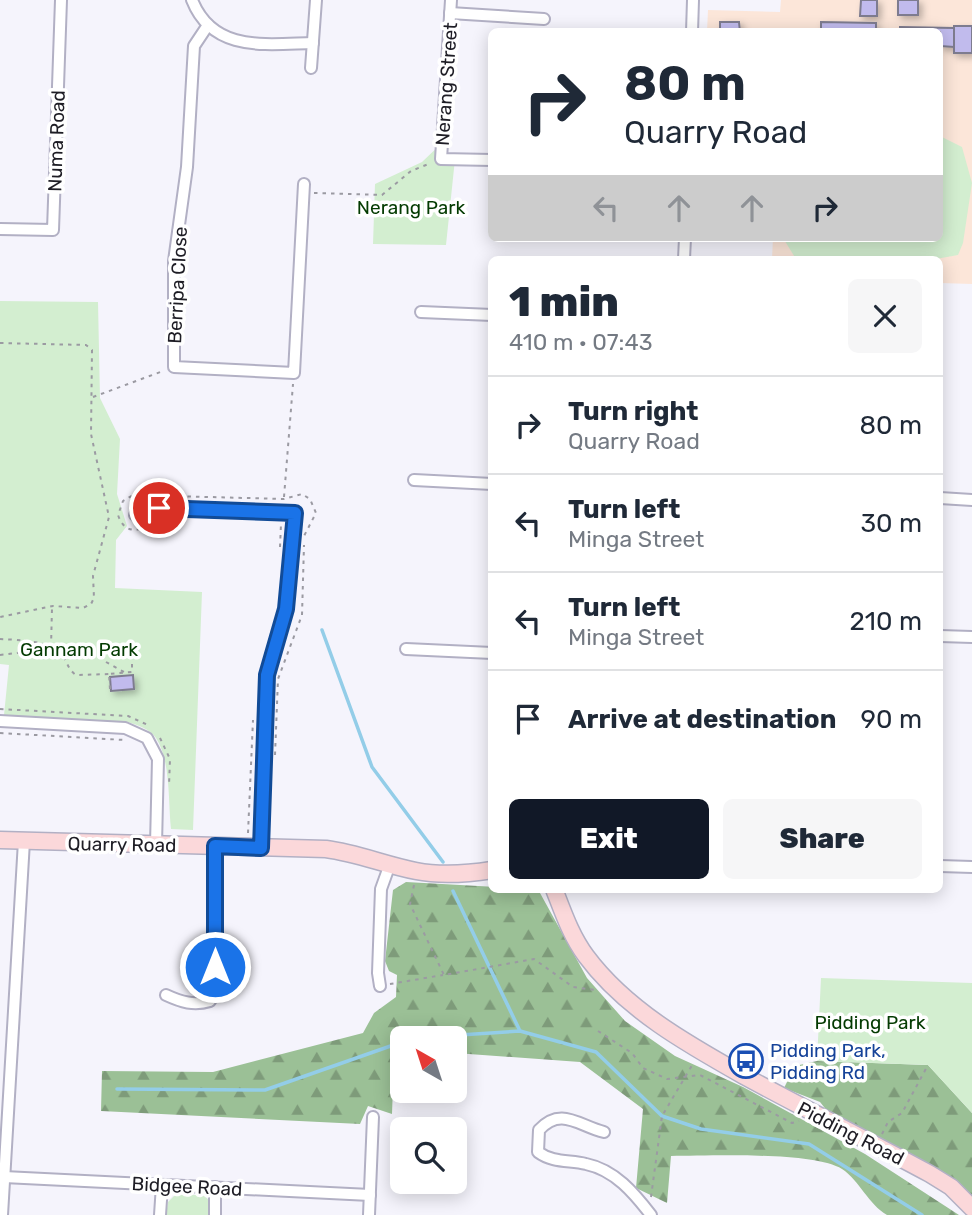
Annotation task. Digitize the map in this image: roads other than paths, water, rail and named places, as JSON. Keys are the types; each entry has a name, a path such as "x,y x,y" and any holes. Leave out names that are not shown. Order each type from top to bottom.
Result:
{"street":[{"name":"Numa Road","path":"0,229 53,230 61,0"},
{"path":"192,0 208,24 224,38 246,43 313,43"},
{"path":"311,68 316,0"},
{"name":"Nerang Street","path":"451,0 442,159 488,160"},
{"path":"692,28 693,0"},
{"path":"450,13 544,19"},
{"name":"Berripa Close","path":"208,24 194,46 187,167 174,261 174,367 294,373 304,188"},
{"path":"421,312 488,316"},
{"path":"414,480 488,484"},
{"path":"943,498 972,500"},
{"path":"135,515 159,508 295,513 286,609 267,675 261,848"},
{"path":"943,636 972,638"},
{"path":"406,649 488,653"},
{"path":"0,721 125,728 147,738 158,759 156,845"},
{"name":"Quarry Road","path":"0,841 351,852 417,872 445,874 488,870"},
{"path":"2,1215 24,841"},
{"path":"166,995 180,1002 202,1004 210,1001 216,991 215,846"},
{"path":"380,986 378,973 381,889 390,864"},
{"path":"943,866 972,867"},
{"name":"Pidding Road","path":"556,893 582,951 602,975 670,1033 700,1052 951,1187 972,1208"},
{"path":"562,910 567,893"},
{"path":"369,1215 373,1117"},
{"path":"604,1132 570,1118 554,1118 539,1130 538,1152 548,1160 590,1164 607,1171 629,1188 651,1211"},
{"name":"Bidgee Road","path":"4,1177 370,1195"},
{"path":"160,1215 162,1185"},
{"path":"215,1187 215,1215"}],"waterway":[{"path":"322,630 372,767 443,862"},
{"path":"453,891 520,1031"},
{"path":"467,1034 520,1031 596,1052 662,1116 701,1129 809,1144 922,1215"},
{"path":"117,1089 265,1090 390,1046"}],"place":[{"name":"Pidding Park, Pidding Rd","path":"746,1061"}],"park label":[{"name":"Nerang Park","path":"411,207"},
{"name":"Gannam Park","path":"79,649"},
{"name":"Pidding Park","path":"870,1022"}]}
